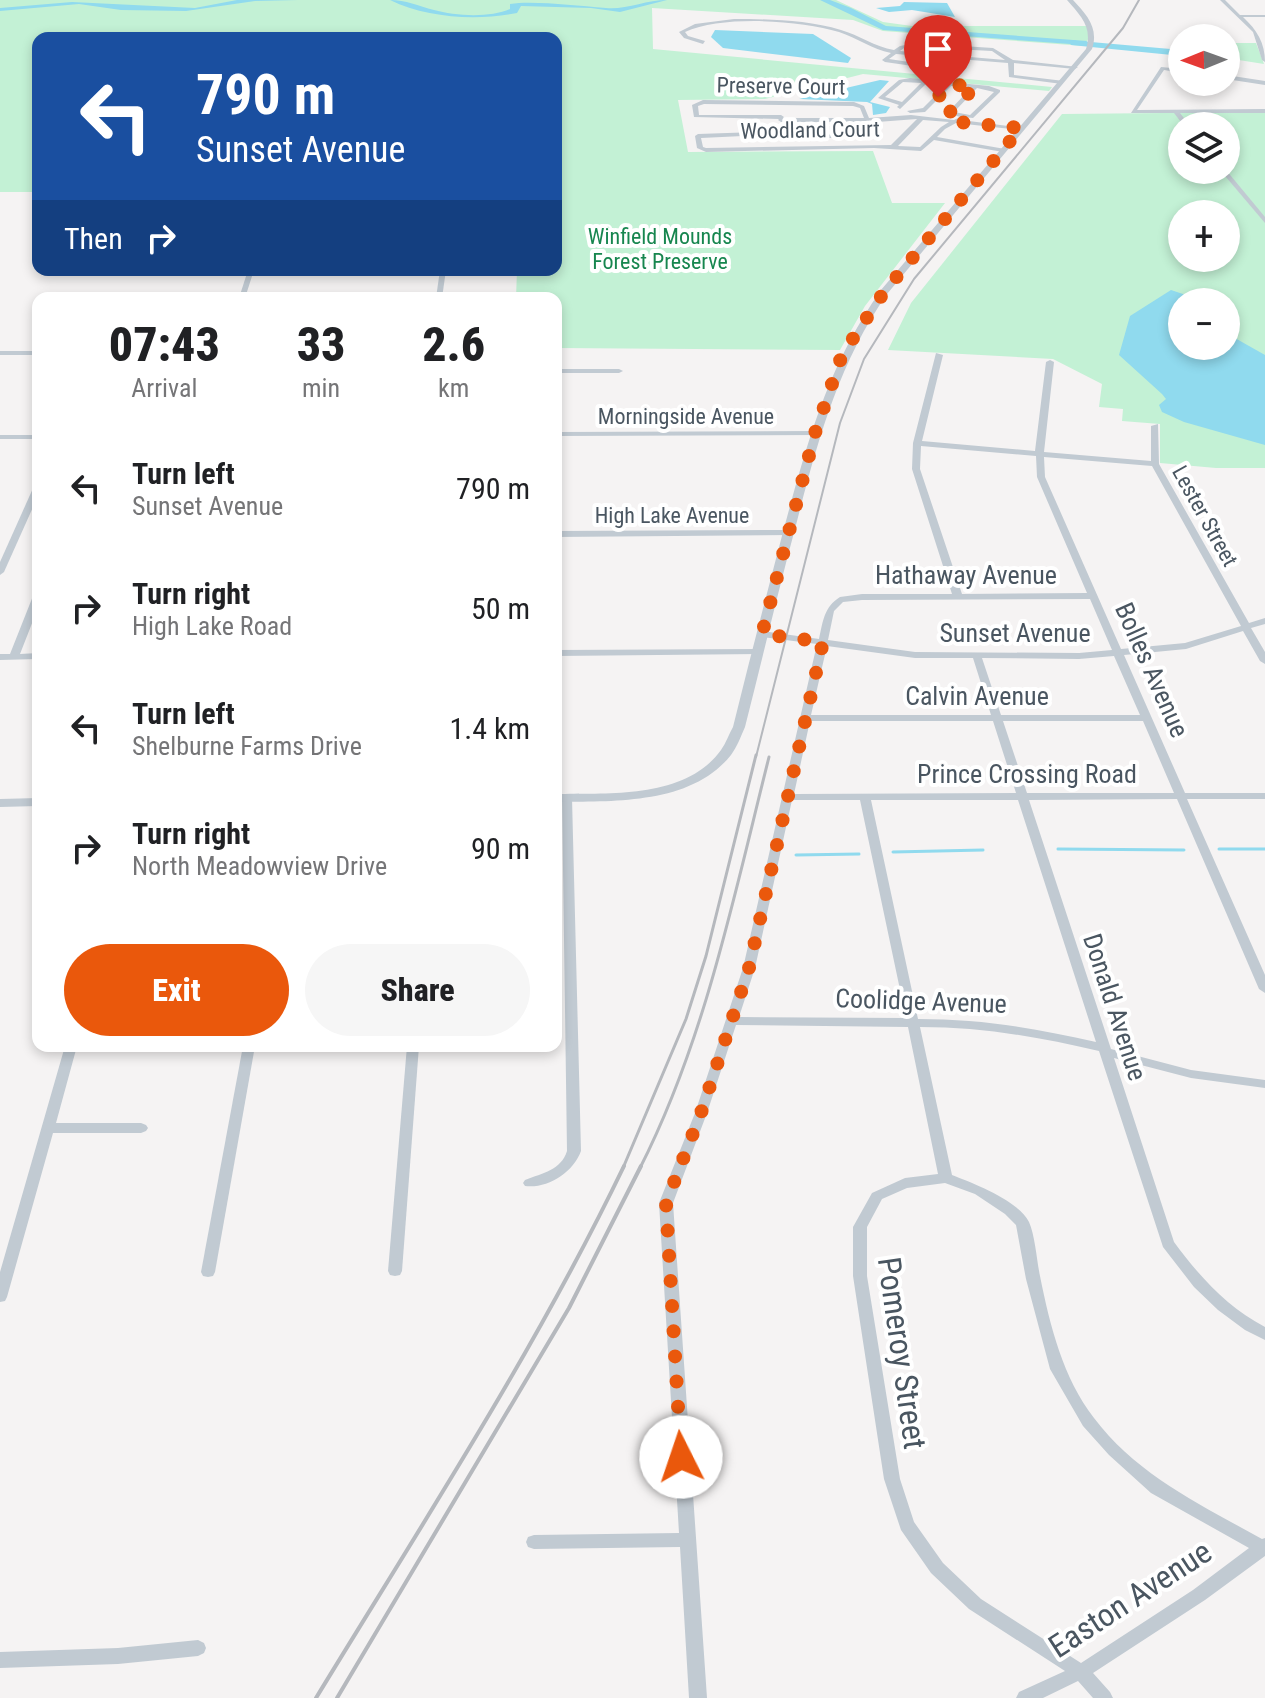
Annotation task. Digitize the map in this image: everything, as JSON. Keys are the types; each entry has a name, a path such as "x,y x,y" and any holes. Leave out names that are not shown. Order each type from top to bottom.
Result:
{"street":[{"path":"530,1183 565,1170 574,1151 570,956 562,798 653,793 692,780 714,767 735,740 815,433 839,362 864,318 1092,43 1089,24 1070,0"},
{"path":"1222,0 1255,31 1265,60"},
{"path":"1239,16 1265,16"},
{"path":"703,42 686,37 682,32 694,24 725,20 805,25 836,30 875,48 894,52 1075,67"},
{"path":"955,59 953,73 886,62 904,46 916,45 993,50 1011,61"},
{"path":"1011,61 1011,76 1062,82"},
{"path":"1168,69 1163,68 1133,112 1168,112"},
{"path":"1240,79 1265,83"},
{"path":"903,104 881,98 901,81 926,81 998,92 975,116 943,128 933,138"},
{"path":"899,114 903,104 926,81"},
{"path":"781,119 877,120 923,111 950,84"},
{"path":"959,120 950,112 975,87"},
{"name":"Preserve Court","path":"781,119 696,116 695,105 703,102 854,104 862,107 867,120"},
{"path":"779,102 789,149"},
{"path":"1176,112 1265,111"},
{"path":"899,114 1022,126"},
{"path":"899,114 959,120"},
{"path":"893,147 922,118"},
{"path":"784,133 874,128 877,120"},
{"path":"957,141 968,131"},
{"name":"Woodland Court","path":"784,133 706,133 698,136 700,148 789,149 802,146 921,149 933,138"},
{"path":"933,138 1003,150"},
{"path":"1235,184 1265,221"},
{"path":"0,353 32,353"},
{"path":"939,355 915,457 919,483 958,597"},
{"name":"Bolles Avenue","path":"1050,362 1038,453 1041,477 1265,989"},
{"path":"562,371 619,371"},
{"name":"Lester Street","path":"1155,426 1155,464 1265,661"},
{"name":"Morningside Avenue","path":"562,434 815,433"},
{"path":"0,437 32,437"},
{"path":"917,443 1155,464"},
{"path":"0,572 32,500"},
{"name":"High Lake Avenue","path":"562,534 788,533"},
{"path":"0,537 16,537"},
{"name":"Hathaway Avenue","path":"823,642 830,610 840,600 862,597 1093,596"},
{"path":"14,657 32,611"},
{"name":"Sunset Avenue","path":"762,634 907,655 977,657 1118,653 1186,646 1265,621"},
{"path":"698,1698 666,1203 733,1021 760,928 823,642"},
{"path":"562,653 757,652"},
{"path":"0,657 32,656"},
{"name":"Donald Avenue","path":"977,657 1168,1243 1206,1292 1249,1327 1265,1334"},
{"name":"Calvin Avenue","path":"806,718 1147,718"},
{"name":"Prince Crossing Road","path":"788,797 1265,796"},
{"path":"865,797 946,1178 997,1200 1023,1223 1033,1279 1057,1369 1079,1409 1101,1438 1157,1488 1264,1545"},
{"path":"0,803 32,802"},
{"path":"562,956 570,956"},
{"name":"Coolidge Avenue","path":"733,1021 914,1022 1006,1027 1191,1074 1265,1084"},
{"path":"0,1297 69,1052"},
{"path":"208,1272 248,1052"},
{"path":"395,1271 413,1052"},
{"path":"48,1128 141,1128"},
{"name":"Pomeroy Street","path":"946,1178 905,1183 877,1196 860,1227 858,1260 863,1303 898,1502 921,1548 947,1579 975,1604 1081,1672 1104,1698"},
{"path":"534,1542 687,1540"},
{"name":"Easton Avenue","path":"1025,1698 1081,1672 1199,1595 1264,1545"},
{"path":"0,1660 118,1656 198,1648"}],"green space":[{"name":"Winfield Mounds Forest Preserve","path":"0,0 836,0 883,22 912,26 1087,26 1089,37 1085,46 883,31 853,20 652,8 653,49 1052,87 1049,91 863,74 765,99 678,100 688,152 873,151 892,203 945,203 865,306 840,350 562,348 562,292 516,292 517,276 562,276 562,32 32,32 32,192 0,192"},
{"path":"1240,43 1256,43 1264,64 1240,60"},
{"path":"1240,112 1265,112 1265,468 1160,463 1160,424 1122,421 1123,409 1099,407 1102,384 1053,359 888,350 911,303 1062,114 1168,113 1168,184 1240,184"}],"water":[{"path":"237,0 298,0 255,1 186,11 121,10 79,4 0,11 0,8 72,2 195,8"},
{"path":"390,0 442,12 472,15 502,12 510,9 510,4 519,3 613,8 667,0 620,12 521,6 517,13 469,17 420,11"},
{"path":"820,0 830,0 851,8 886,26 1087,41 1084,45 883,30"},
{"path":"904,2 947,3 955,17 912,10 889,12 876,8 900,6"},
{"path":"715,30 813,34 851,58 848,63 723,48 711,37"},
{"path":"880,80 889,81 870,102 890,107 886,113 873,115 872,104 867,102 799,99"},
{"path":"1168,292 1168,360 1240,360 1240,341 1265,355 1265,445 1184,422 1162,412 1159,405 1166,399 1119,355 1130,316"}],"waterway":[{"path":"1071,42 1168,52"},
{"path":"1058,849 1184,850"},
{"path":"1219,849 1265,849"},
{"path":"893,852 983,850"},
{"path":"796,855 859,854"}],"railway":[{"path":"756,757 840,423 864,359 914,279 1123,28 1139,0"},
{"path":"623,1168 686,1019 706,956 756,755"},
{"path":"640,1168 683,1069 700,1018 716,967 769,757"},
{"path":"316,1698 515,1370 590,1235 624,1166"},
{"path":"337,1698 569,1308 640,1168"}],"route":[{"path":"681,1457 666,1203 701,1113 749,968 823,642 762,634 815,433 842,355 884,292 1021,128 957,122 961,118 950,112 975,87 950,84 938,97"}]}
